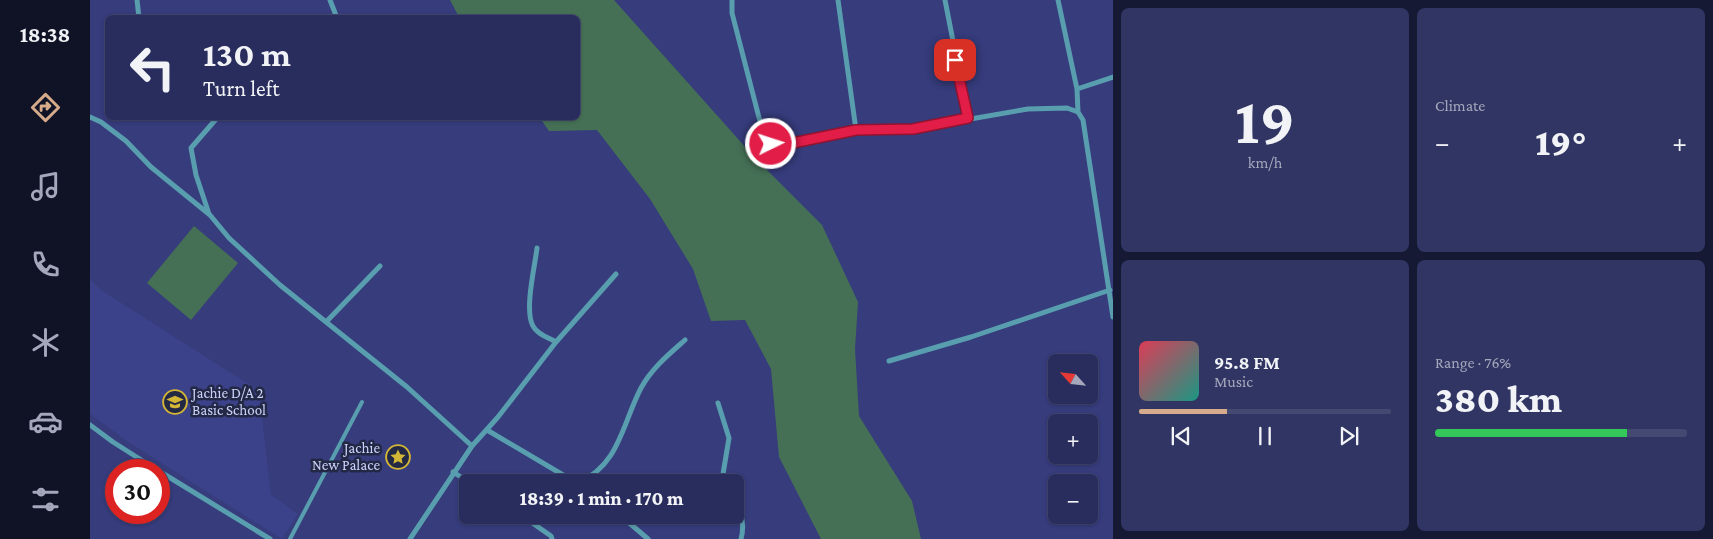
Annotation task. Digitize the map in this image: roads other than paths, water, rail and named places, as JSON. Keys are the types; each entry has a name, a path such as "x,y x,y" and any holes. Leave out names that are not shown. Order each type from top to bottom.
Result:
{"street":[{"path":"138,0 139,15"},
{"path":"330,0 336,15"},
{"path":"732,0 732,13 765,141 778,146 856,130 913,129 1028,109 1067,108 1078,112"},
{"path":"838,0 856,130"},
{"path":"945,0 968,118"},
{"path":"1058,0 1077,89 1078,112 1083,120 1113,317"},
{"path":"1077,89 1113,77"},
{"path":"90,117 126,141 151,167 210,215 229,238 280,285 328,321 407,387 472,446"},
{"path":"210,215 196,175 191,148 215,120"},
{"path":"537,248 531,300 531,318 534,327 543,336 556,342"},
{"path":"328,321 380,266"},
{"path":"410,539 472,446 487,430 556,342 616,274"},
{"path":"889,361 971,337 1110,290"},
{"path":"595,474 618,448 641,388 659,361 685,340"},
{"path":"718,403 729,438 723,474"},
{"path":"90,424 113,442 140,459"},
{"path":"487,430 561,474"},
{"path":"453,472 459,476"},
{"path":"170,477 270,539"},
{"path":"534,524 551,536 552,539"},
{"path":"630,524 648,539"},
{"path":"741,539 742,524"}],"lane":[{"path":"290,539 362,402"}],"place":[{"name":"Jachie D/A 2 Basic School","path":"175,402"},
{"name":"Jachie New Palace","path":"398,457"}]}
